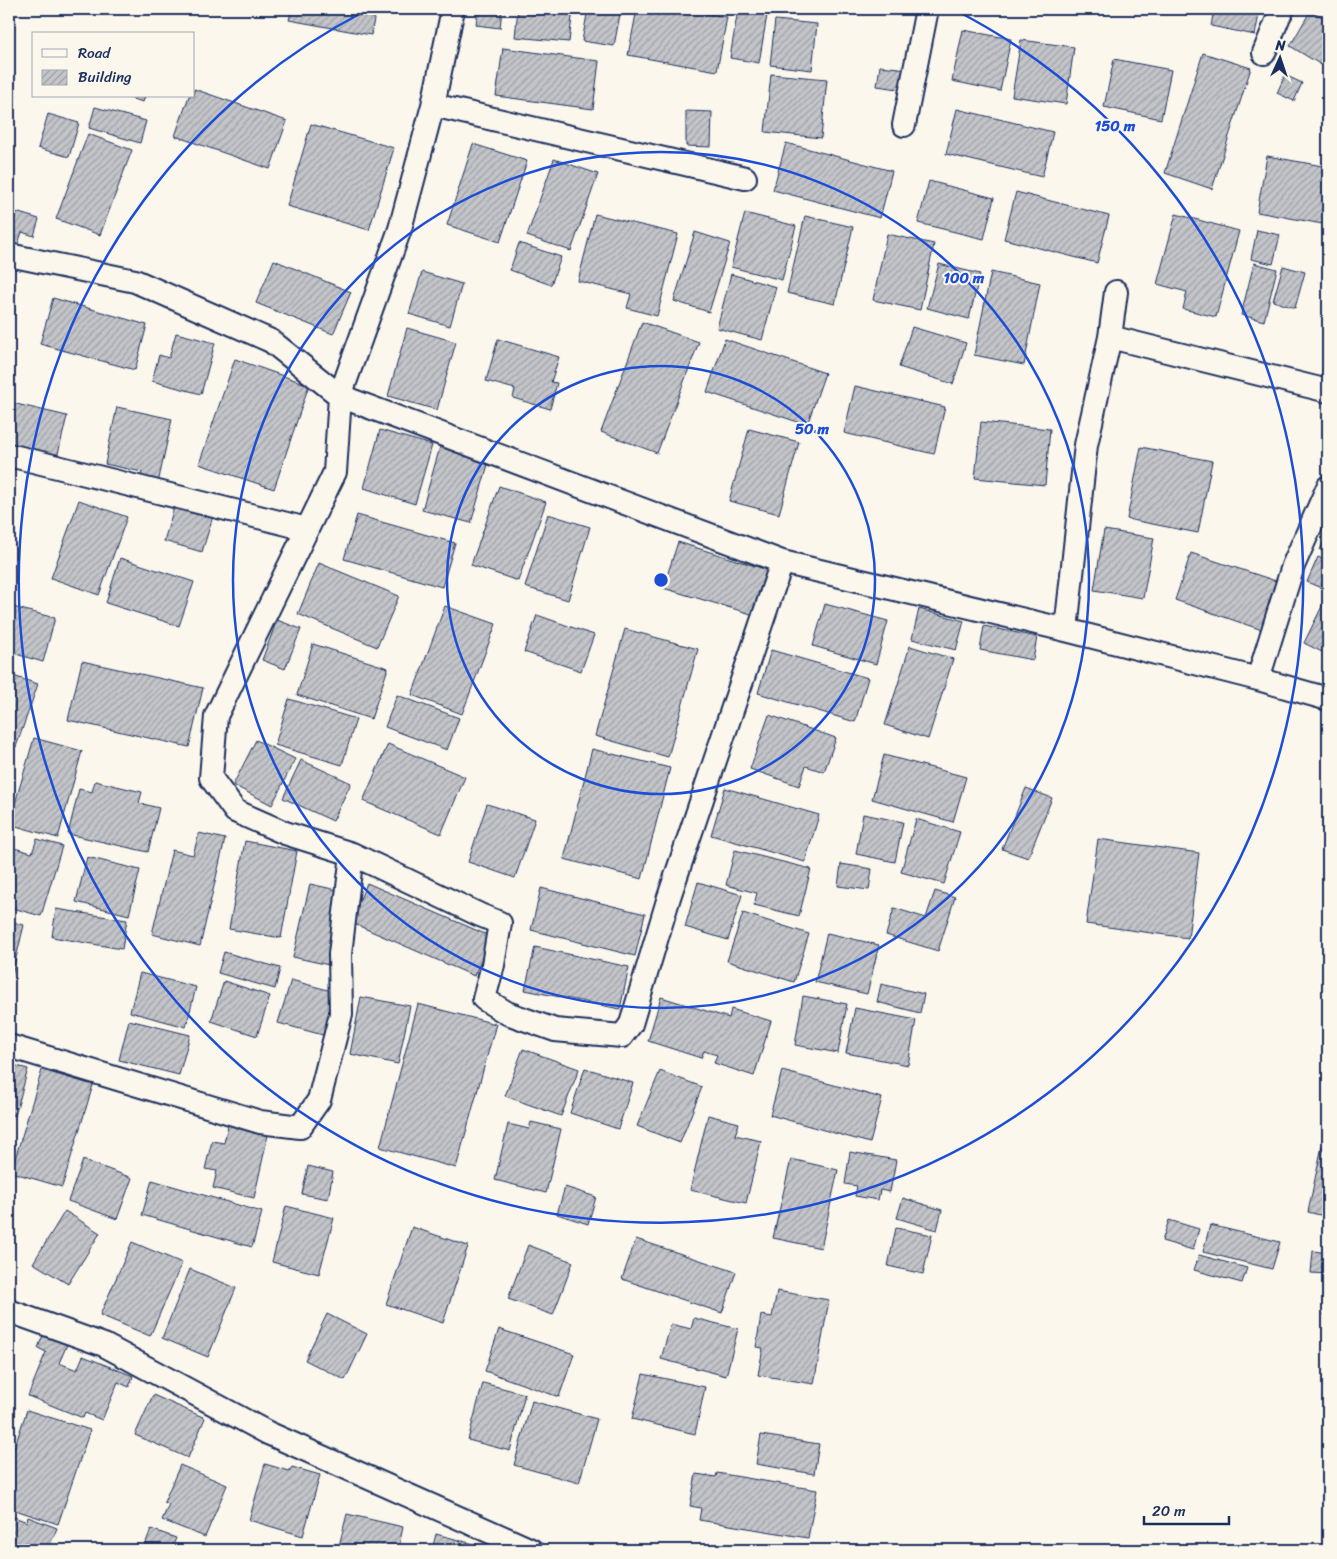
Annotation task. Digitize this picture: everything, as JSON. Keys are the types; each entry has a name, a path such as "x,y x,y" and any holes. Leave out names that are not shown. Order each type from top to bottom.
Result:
{"street":[{"path":"453,9 433,105 400,229 340,396 335,472 216,716 211,778 235,811 285,833 352,854 500,923 494,965 484,999 507,1013 555,1030 622,1036 632,1024 669,897 782,562"},
{"path":"904,125 927,9"},
{"path":"1264,53 1279,16 1284,9"},
{"path":"433,105 745,178"},
{"path":"9,255 135,281 271,341 340,396 782,562 1066,630 1258,679 1328,699"},
{"path":"1066,630 1086,445 1110,338 1116,292"},
{"path":"1110,338 1328,391"},
{"path":"9,455 307,529"},
{"path":"1258,679 1293,566 1328,487"},
{"path":"9,1046 260,1122 300,1127 319,1100 341,1014 340,954 352,854"},
{"path":"9,1311 104,1345 268,1433 531,1550"}],"building":[{"path":"292,9 376,9 371,35 289,20"},
{"path":"478,9 502,9 500,28 476,25"},
{"path":"518,9 573,9 569,42 515,37"},
{"path":"588,9 621,9 614,46 582,41"},
{"path":"637,9 680,9 727,17 717,71 628,55"},
{"path":"738,9 768,9 759,63 730,58"},
{"path":"1022,9 1079,9 1079,14"},
{"path":"1214,9 1260,9 1255,35 1211,26"},
{"path":"1311,10 1328,21 1328,69 1290,46"},
{"path":"775,20 817,24 812,70 770,65"},
{"path":"963,30 1011,39 1000,91 952,81"},
{"path":"1021,40 1074,47 1066,104 1012,96"},
{"path":"503,48 599,61 593,109 496,96"},
{"path":"1203,53 1251,68 1212,189 1165,173"},
{"path":"1114,59 1171,70 1161,119 1104,107"},
{"path":"880,66 908,69 905,90 877,86"},
{"path":"771,74 827,79 821,138 765,132"},
{"path":"1285,75 1302,83 1294,101 1277,93"},
{"path":"195,89 287,121 270,169 175,136 188,98 195,98"},
{"path":"9,93 17,95 9,126"},
{"path":"129,98 144,98 143,102"},
{"path":"95,107 146,121 140,143 89,128"},
{"path":"957,109 1053,132 1042,177 946,154"},
{"path":"686,111 712,112 711,147 686,146"},
{"path":"48,114 79,123 69,157 38,148"},
{"path":"311,124 394,148 369,230 287,206"},
{"path":"88,134 132,150 100,235 56,219"},
{"path":"786,143 892,171 880,218 773,190"},
{"path":"473,144 527,161 500,242 447,225"},
{"path":"1267,156 1328,167 1328,225 1257,212"},
{"path":"554,159 598,174 571,251 527,236"},
{"path":"929,181 994,198 984,239 918,223"},
{"path":"1016,192 1109,216 1097,263 1004,239"},
{"path":"9,210 39,219 34,236 22,232 17,247 9,245"},
{"path":"745,213 796,226 782,280 731,267"},
{"path":"595,214 678,234 657,316 627,308 631,294 578,281"},
{"path":"1176,214 1239,231 1216,317 1183,309 1187,292 1157,284"},
{"path":"805,216 853,227 835,304 787,293"},
{"path":"1257,230 1280,235 1273,264 1251,259"},
{"path":"695,232 730,243 709,312 674,301"},
{"path":"887,234 934,244 920,310 873,300"},
{"path":"519,243 561,257 551,285 510,270"},
{"path":"274,260 351,292 333,334 256,303"},
{"path":"1254,263 1277,269 1264,321 1241,315"},
{"path":"939,264 980,274 969,319 927,308"},
{"path":"1283,266 1305,272 1295,308 1273,301"},
{"path":"422,272 462,284 450,326 409,314"},
{"path":"991,272 1040,283 1024,365 974,355"},
{"path":"731,274 776,287 762,340 717,328"},
{"path":"53,298 147,325 135,370 40,344"},
{"path":"9,308 15,309 9,333"},
{"path":"642,322 699,342 657,453 601,432"},
{"path":"912,327 966,343 953,384 899,367"},
{"path":"407,328 456,342 437,410 388,396"},
{"path":"176,333 215,343 201,394 152,381 159,355 169,358"},
{"path":"498,339 559,357 551,382 557,383 550,409 513,398 515,389 486,381"},
{"path":"725,339 825,373 807,425 707,392"},
{"path":"235,359 309,385 274,489 199,464"},
{"path":"855,386 945,407 934,454 844,433"},
{"path":"12,403 67,416 57,458 9,447 9,416"},
{"path":"117,407 172,419 158,483 140,479 142,472 105,464"},
{"path":"981,422 1050,429 1045,485 975,478"},
{"path":"749,429 799,442 779,514 729,501"},
{"path":"380,430 432,445 415,504 364,488"},
{"path":"440,447 489,461 471,523 422,510"},
{"path":"1141,447 1212,461 1198,533 1127,519"},
{"path":"499,486 546,502 518,581 471,565"},
{"path":"79,500 127,517 99,595 51,578"},
{"path":"176,501 214,513 202,552 164,541"},
{"path":"548,514 590,527 568,600 525,587"},
{"path":"357,515 455,543 442,587 344,559"},
{"path":"1326,516 1328,517 1328,532 1320,529"},
{"path":"1104,530 1154,538 1143,598 1094,590"},
{"path":"1328,532 1328,553 1320,550"},
{"path":"678,542 771,571 758,616 663,588"},
{"path":"1191,553 1279,582 1262,630 1175,600"},
{"path":"1318,557 1328,562 1328,572 1321,588 1307,582"},
{"path":"120,558 194,582 179,626 106,603"},
{"path":"319,563 399,596 377,647 298,614"},
{"path":"1328,594 1328,655 1304,643"},
{"path":"825,604 888,621 876,664 813,646"},
{"path":"9,606 55,618 43,662 9,652"},
{"path":"445,606 496,624 462,714 412,695"},
{"path":"919,609 964,621 956,650 912,639"},
{"path":"537,615 594,635 581,671 524,652"},
{"path":"277,620 301,629 285,669 262,660"},
{"path":"984,626 1037,637 1033,660 980,650"},
{"path":"625,629 698,649 668,757 595,736"},
{"path":"313,644 388,668 371,719 297,695"},
{"path":"910,646 953,659 928,739 885,725"},
{"path":"771,650 868,678 855,722 758,693"},
{"path":"82,661 203,688 189,747 68,720"},
{"path":"13,676 38,684 16,747 9,744 9,688"},
{"path":"397,695 459,718 447,750 385,727"},
{"path":"289,699 356,719 342,765 275,745"},
{"path":"769,715 836,738 824,772 806,766 799,786 750,769"},
{"path":"34,738 82,751 58,838 9,824"},
{"path":"256,740 295,759 272,805 233,785"},
{"path":"388,744 465,777 441,834 363,801"},
{"path":"592,749 670,768 642,879 564,859"},
{"path":"884,755 966,777 953,822 872,799"},
{"path":"301,760 351,783 333,821 283,798"},
{"path":"95,781 142,792 139,803 159,808 148,852 68,834 79,789 92,792"},
{"path":"725,788 819,815 805,862 711,835"},
{"path":"1026,788 1052,798 1028,858 1002,849"},
{"path":"487,804 535,819 515,878 468,862"},
{"path":"863,814 903,822 895,862 856,854"},
{"path":"916,819 960,832 944,884 901,872"},
{"path":"199,833 225,839 200,946 152,934 172,850 193,855"},
{"path":"37,839 62,846 41,916 9,907 9,867 14,848 32,853"},
{"path":"1098,839 1199,853 1188,938 1086,924"},
{"path":"245,841 297,851 281,938 229,929"},
{"path":"735,850 811,869 799,916 754,905 757,893 726,885"},
{"path":"87,857 140,870 129,915 76,902"},
{"path":"841,864 872,869 869,890 838,886"},
{"path":"698,882 742,895 728,940 685,927"},
{"path":"367,883 492,937 474,976 350,922"},
{"path":"310,884 346,892 329,965 293,957"},
{"path":"541,888 645,914 635,956 531,930"},
{"path":"935,891 955,897 938,951 886,935 894,908 926,918"},
{"path":"56,909 127,920 122,949 52,937"},
{"path":"743,913 809,934 794,982 727,961"},
{"path":"9,921 24,925 9,987"},
{"path":"827,933 879,945 867,994 815,982"},
{"path":"535,947 629,967 620,1009 525,990"},
{"path":"224,952 280,968 275,989 218,973"},
{"path":"140,973 196,987 186,1027 130,1012"},
{"path":"291,980 335,992 323,1035 278,1023"},
{"path":"224,981 270,996 257,1036 211,1021"},
{"path":"881,984 924,994 920,1013 877,1002"},
{"path":"803,996 847,1004 838,1053 795,1045"},
{"path":"361,997 410,1006 398,1064 350,1054"},
{"path":"661,997 729,1018 731,1009 771,1021 754,1076 714,1063 717,1055 704,1051 701,1058 648,1041"},
{"path":"418,1004 496,1024 456,1168 380,1147"},
{"path":"855,1008 916,1020 908,1065 846,1053"},
{"path":"129,1020 190,1035 179,1075 119,1060"},
{"path":"523,1049 579,1069 561,1116 505,1096"},
{"path":"9,1064 28,1069 15,1116 9,1114"},
{"path":"585,1068 633,1083 618,1129 570,1113"},
{"path":"42,1070 93,1085 62,1187 11,1172"},
{"path":"660,1071 702,1087 680,1143 637,1126"},
{"path":"782,1071 882,1098 870,1143 770,1115"},
{"path":"708,1115 739,1123 735,1135 761,1141 746,1203 690,1190"},
{"path":"531,1122 561,1129 546,1193 495,1180 508,1124 529,1129"},
{"path":"228,1125 268,1135 254,1198 213,1188 217,1171 205,1169 212,1141 224,1143"},
{"path":"1322,1146 1328,1147 1328,1217 1308,1212"},
{"path":"850,1152 896,1160 890,1192 880,1190 878,1200 855,1196 857,1186 845,1184"},
{"path":"791,1159 838,1170 821,1248 773,1238"},
{"path":"83,1160 132,1178 117,1219 68,1201"},
{"path":"308,1166 333,1172 328,1199 302,1194"},
{"path":"152,1180 262,1212 252,1247 142,1215"},
{"path":"565,1187 596,1197 588,1224 557,1214"},
{"path":"9,1191 14,1193 9,1206"},
{"path":"903,1198 942,1210 937,1230 897,1218"},
{"path":"286,1206 334,1218 319,1274 272,1262"},
{"path":"65,1211 100,1233 68,1284 33,1263"},
{"path":"1169,1220 1199,1229 1193,1250 1162,1241"},
{"path":"1210,1225 1280,1242 1272,1269 1203,1252"},
{"path":"412,1227 468,1246 443,1323 386,1304"},
{"path":"896,1228 932,1235 923,1274 888,1266"},
{"path":"636,1239 736,1272 722,1313 622,1279"},
{"path":"132,1242 182,1263 150,1336 100,1315"},
{"path":"528,1245 573,1262 553,1315 508,1299"},
{"path":"1313,1251 1328,1253 1328,1274 1311,1273"},
{"path":"1199,1255 1247,1268 1242,1283 1194,1270"},
{"path":"190,1269 236,1288 208,1357 162,1338"},
{"path":"777,1291 829,1300 814,1384 758,1375 763,1348 756,1347 761,1315 772,1317"},
{"path":"1328,1303 1328,1317 1324,1315"},
{"path":"327,1314 367,1334 345,1380 305,1360"},
{"path":"694,1318 738,1329 726,1376 661,1359 671,1324 691,1329"},
{"path":"499,1329 574,1354 559,1397 485,1371"},
{"path":"45,1330 69,1340 59,1363 77,1370 83,1356 133,1376 129,1387 118,1382 102,1420 85,1413 83,1418 28,1396 46,1352 38,1348"},
{"path":"643,1374 705,1387 695,1434 632,1419"},
{"path":"483,1383 525,1394 510,1451 468,1440"},
{"path":"153,1395 205,1418 188,1458 135,1435"},
{"path":"532,1401 597,1419 579,1483 514,1465"},
{"path":"27,1410 90,1430 58,1524 9,1508 9,1463"},
{"path":"761,1435 819,1444 814,1474 756,1464"},
{"path":"265,1464 289,1471 292,1467 320,1475 303,1536 249,1520"},
{"path":"180,1465 227,1485 205,1537 162,1520 169,1504 164,1502"},
{"path":"717,1473 817,1490 808,1538 699,1520 701,1508 690,1506 696,1474 716,1477"},
{"path":"347,1514 403,1527 398,1550 338,1550"},
{"path":"9,1515 27,1522 28,1517 57,1528 48,1550 9,1550"},
{"path":"151,1529 176,1538 171,1550 143,1550"},
{"path":"436,1534 489,1548 489,1550 432,1550"}]}
